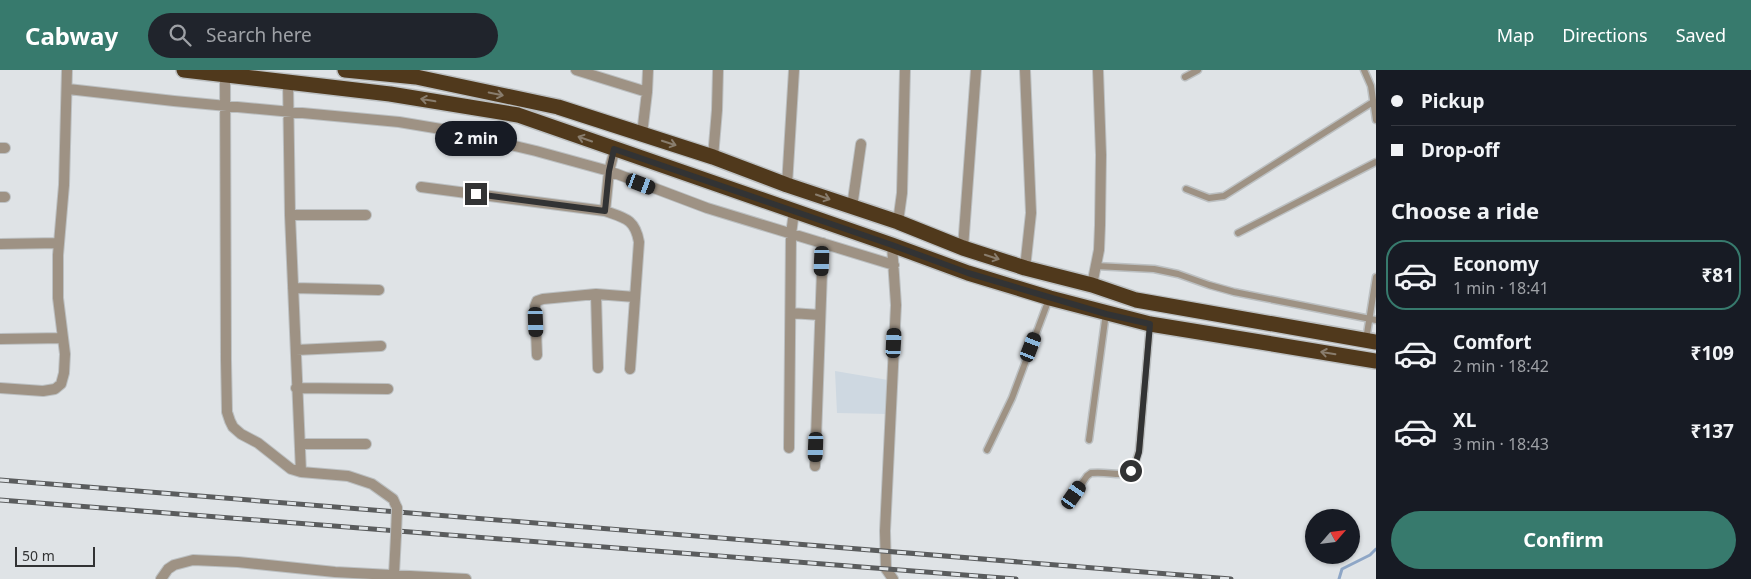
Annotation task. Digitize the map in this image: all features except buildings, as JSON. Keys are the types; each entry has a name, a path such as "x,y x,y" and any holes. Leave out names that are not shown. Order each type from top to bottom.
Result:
{"highway":[{"path":"184,70 390,94 518,115 968,273 1050,298 1150,324 1376,361"},
{"path":"345,70 416,77 558,107 713,157 787,185 898,222 964,248 1025,268 1092,285 1136,300 1371,341"}],"street":[{"path":"0,388 43,391 55,389 60,384 64,373 65,354 58,298 58,243 64,185 65,106 68,89 68,70"},
{"path":"576,70 647,92"},
{"path":"642,134 648,70"},
{"path":"713,157 718,70"},
{"path":"787,185 794,70"},
{"path":"898,222 902,193 905,70"},
{"path":"964,248 976,70"},
{"path":"1025,70 1031,218 1025,268"},
{"path":"1092,285 1099,250 1100,225 1101,155 1098,70"},
{"path":"225,75 228,412 233,427 241,434 258,443 291,469 300,472 348,476 372,484 393,499 397,508 394,574"},
{"path":"288,82 290,215 300,472"},
{"path":"68,89 399,122 447,130 609,171 707,208 894,264"},
{"path":"852,207 861,144"},
{"path":"605,211 609,171 614,149"},
{"path":"421,187 605,211 627,219 633,224 639,242 630,369"},
{"path":"789,448 791,234 794,212"},
{"path":"290,215 366,215"},
{"path":"0,244 58,243"},
{"path":"815,466 823,243"},
{"path":"892,245 896,306 885,531 886,568 893,579"},
{"path":"293,288 379,290"},
{"path":"537,354 535,306 542,298 596,294 635,297"},
{"path":"596,294 598,368"},
{"path":"791,313 820,315"},
{"path":"0,340 63,338"},
{"path":"296,350 381,346"},
{"path":"296,388 388,390"},
{"path":"300,444 366,444"},
{"path":"162,579 181,562 192,560 238,562 335,572 466,579"}],"lane":[{"path":"1185,76 1198,70"},
{"path":"1364,70 1371,86 1376,120"},
{"path":"1186,189 1209,198 1224,196 1373,102"},
{"path":"1238,233 1376,162"},
{"path":"1096,266 1154,269 1178,274 1234,292 1373,320"},
{"path":"1371,341 1376,277"},
{"path":"986,450 1012,398 1050,298"},
{"path":"1089,440 1106,314"},
{"path":"1074,495 1091,473 1126,474 1135,465 1139,452 1150,324"}],"shaded area":[{"path":"835,371 888,380 887,414 837,413"}],"waterway":[{"path":"1339,579 1342,569 1370,555 1376,549"}],"railway":[{"path":"0,480 1231,579"},
{"path":"0,500 1016,579"}],"route":[{"path":"476,194 605,211 609,171 614,149 968,273 1106,314 1150,324 1139,452 1131,471"}]}
